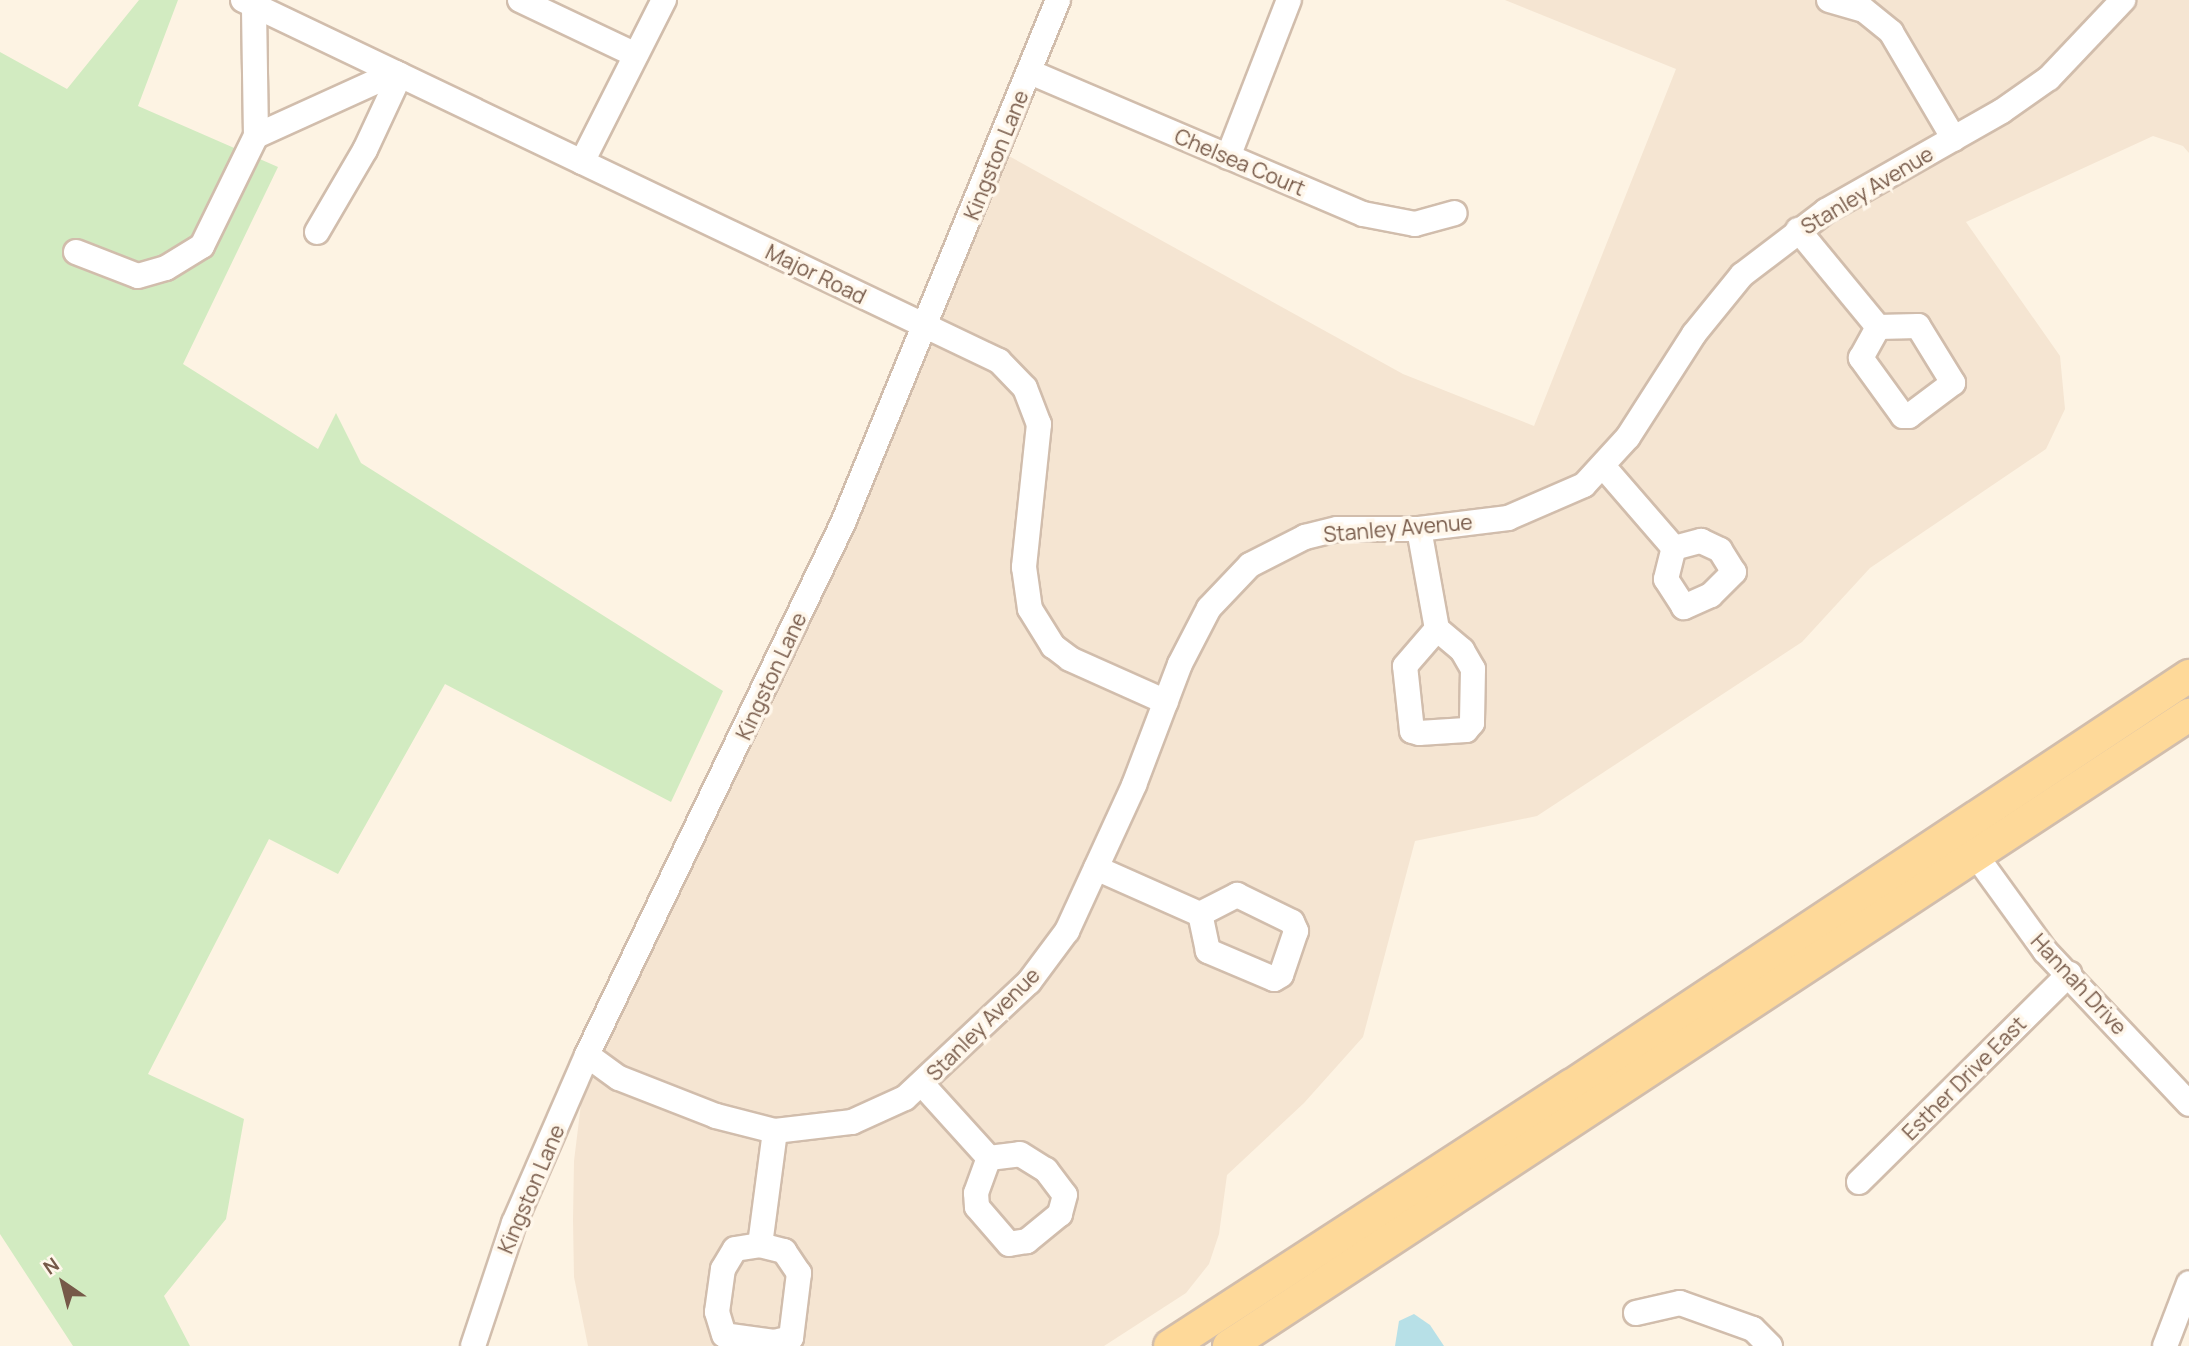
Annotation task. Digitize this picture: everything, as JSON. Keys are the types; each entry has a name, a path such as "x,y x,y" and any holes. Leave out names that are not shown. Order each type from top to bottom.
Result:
{"main road":[{"path":"1170,1346 1571,1087 2189,676"},
{"path":"1229,1346 1977,858 2189,715"}],"street":[{"path":"520,0 636,55"},
{"path":"582,162 664,0"},
{"name":"Kingston Lane","path":"473,1346 514,1223 587,1055 843,523 1058,0"},
{"path":"1227,157 1289,0"},
{"path":"1829,0 1864,10 1891,32 1954,139"},
{"name":"Stanley Avenue","path":"587,1055 619,1078 716,1116 775,1131 852,1122 922,1084 1047,959 1067,931 1209,608 1250,565 1304,537 1338,529 1419,529 1508,518 1536,509 1584,485 1628,437 1715,306 1742,275 1798,230 1954,139 2049,78 2123,0"},
{"path":"76,252 138,276 166,268 202,246 256,136 248,3"},
{"name":"Major Road","path":"248,3 999,361 1026,388 1034,405 1039,442 1024,567 1027,599 1040,629 1070,659 1166,702"},
{"name":"Chelsea Court","path":"1030,72 1363,214 1415,224 1455,213"},
{"path":"256,136 397,74"},
{"path":"317,232 365,150 397,74"},
{"path":"1798,230 1878,327"},
{"path":"1603,466 1674,548"},
{"path":"1419,529 1437,629"},
{"name":"Hannah Drive","path":"1977,858 2045,951 2189,1104"},
{"path":"1096,867 1200,914"},
{"name":"Esther Drive East","path":"1859,1182 2069,974"},
{"path":"922,1084 989,1158"},
{"path":"760,1244 775,1131"},
{"path":"2165,1346 2189,1283"},
{"path":"1636,1313 1680,1303 1753,1329 1770,1346"}],"shaded area":[{"path":"1505,0 2189,0 2189,153 2183,146 2153,136 1966,222 2060,356 2065,409 2046,449 1870,568 1802,642 1537,816 1415,841 1363,1037 1304,1103 1227,1175 1219,1234 1209,1264 1186,1293 1104,1346 588,1346 574,1277 573,1220 574,1161 587,1055 843,523 998,150 1403,374 1534,426 1676,69"}],"green space":[{"path":"139,0 178,0 138,106 278,167 183,364 318,449 336,413 361,463 723,691 671,802 445,684 338,874 269,839 148,1074 244,1119 226,1219 164,1296 190,1346 73,1346 0,1234 0,52 67,89"}],"water":[{"path":"1414,1314 1430,1325 1444,1346 1395,1346 1399,1321"}]}
